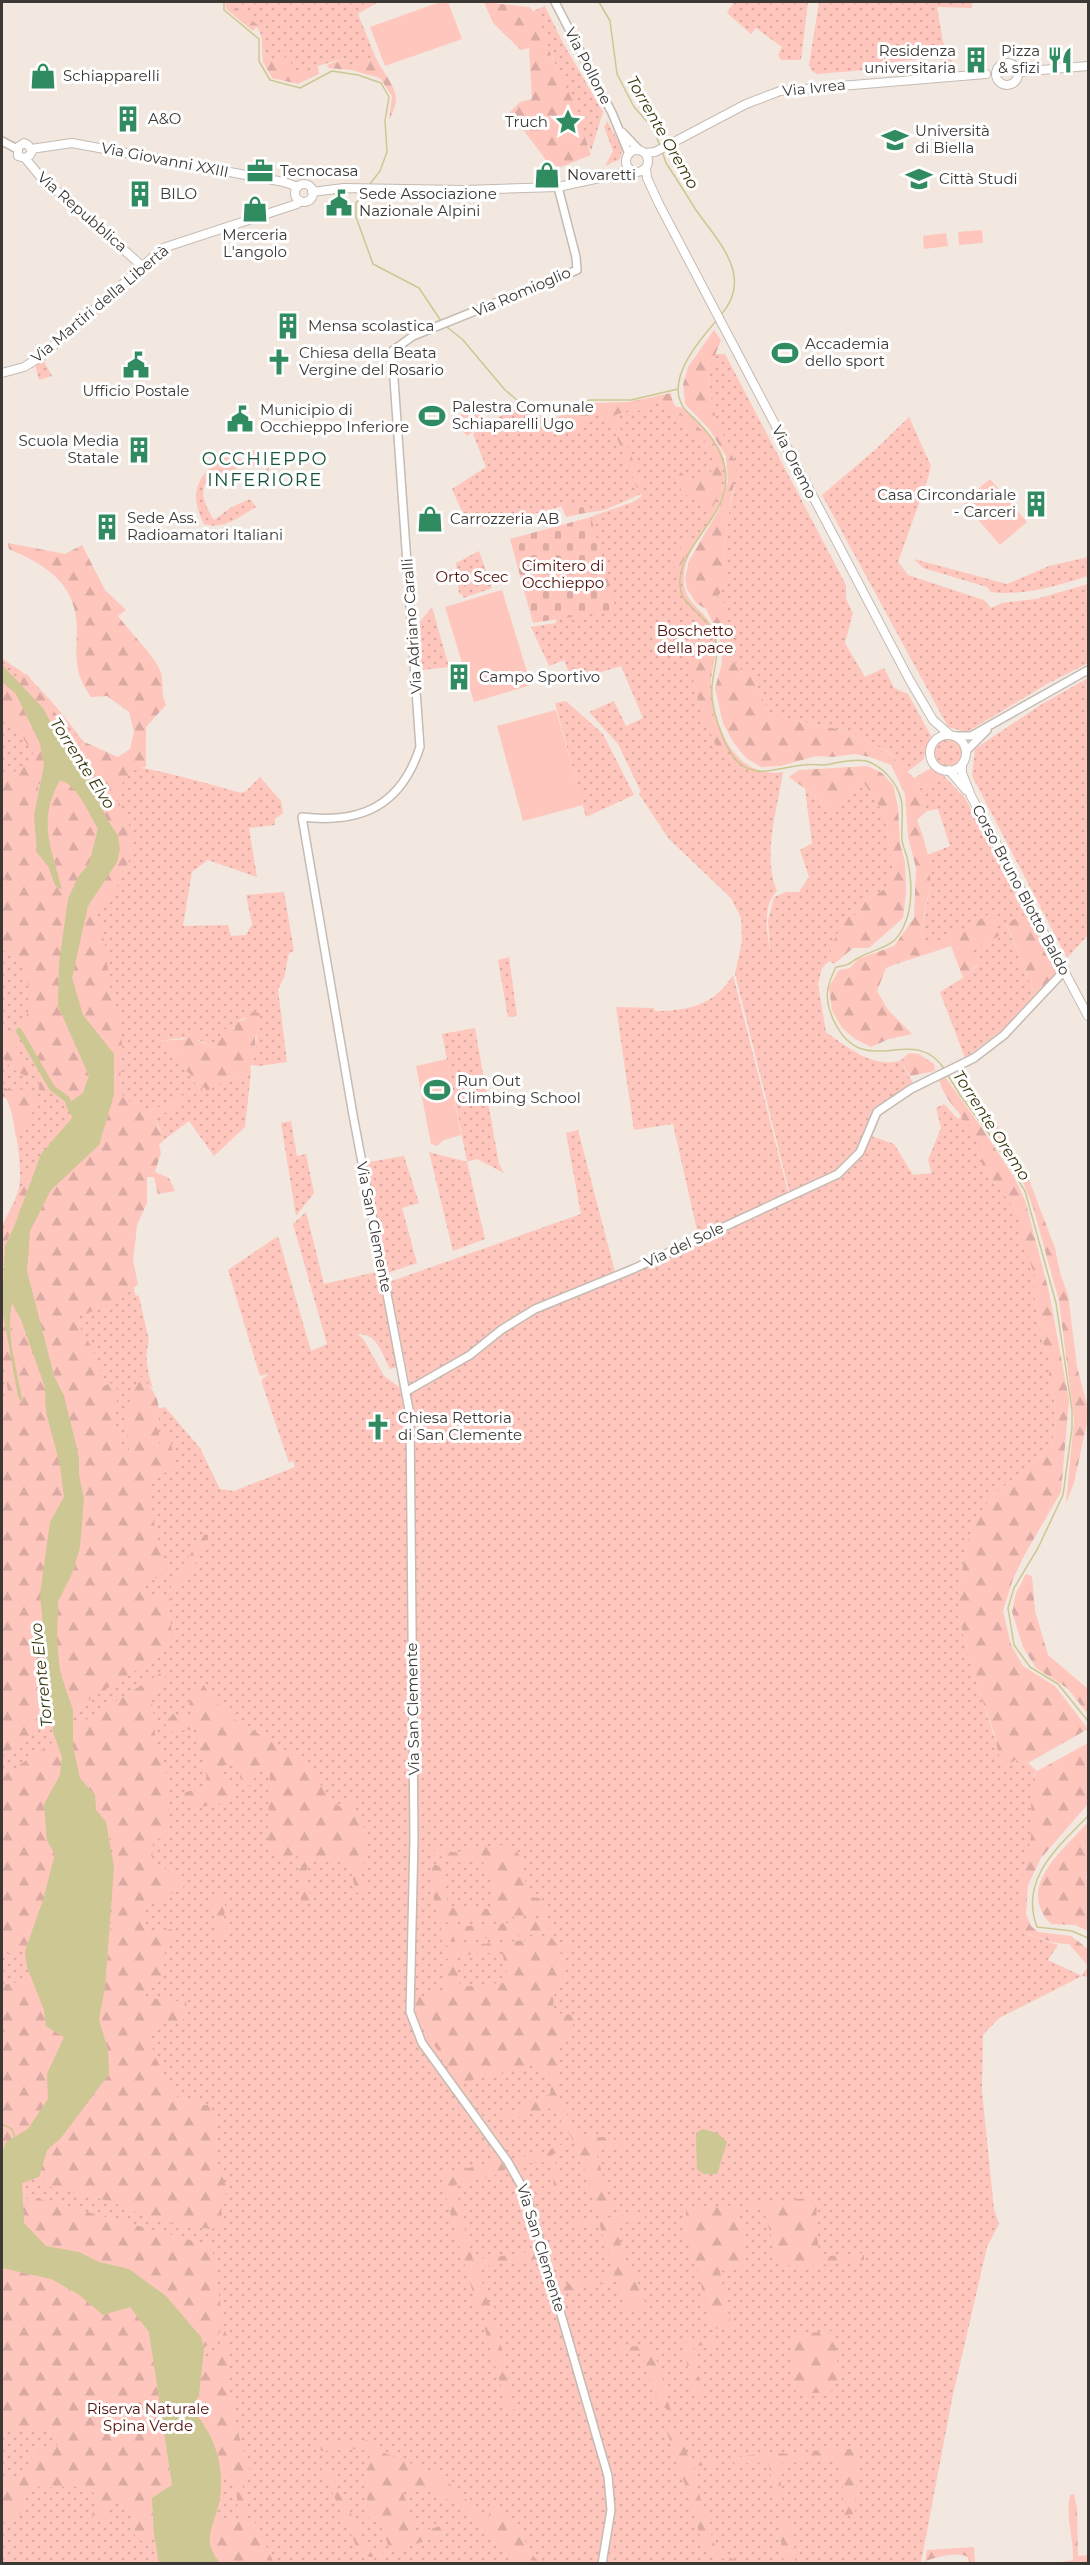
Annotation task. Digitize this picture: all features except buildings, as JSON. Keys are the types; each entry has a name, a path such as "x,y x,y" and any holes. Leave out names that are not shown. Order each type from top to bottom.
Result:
{"main road":[{"path":"1005,63 1015,66 1018,72 1017,79 1008,85 1001,83 991,74 1005,63"},
{"path":"1018,72 1089,66"},
{"name":"Via Ivrea","path":"627,157 642,152 655,152 753,100 790,89 991,74"},
{"path":"24,143 31,149 26,161 18,156 17,149 24,143"},
{"name":"Via Giovanni XXIII","path":"31,149 72,143 284,182 298,187"},
{"name":"Via Oremo","path":"642,152 647,166 647,178 659,204 863,593 933,720 936,740"},
{"name":"Via Ivrea","path":"647,166 655,152"},
{"path":"603,177 627,157"},
{"name":"Via Oremo","path":"627,157 633,171 659,204"},
{"name":"Via Repubblica","path":"26,161 141,265"},
{"path":"300,201 296,195 298,187 305,184 312,192 363,188 464,190 558,187 585,183 647,166"},
{"name":"Via Martiri della Libertà","path":"2,373 24,367 42,356 141,265 171,244 297,204 300,201 308,201 312,192"},
{"name":"Via Oremo","path":"933,720 953,736"},
{"path":"953,736 963,742 966,751 962,764 949,770 939,768 932,759 931,749 936,740 953,736"},
{"name":"Corso Bruno Blotto Baldo","path":"962,764 962,773 971,796 1089,1016"},
{"name":"Corso Bruno Blotto Baldo","path":"949,770 971,796"}],"street":[{"name":"Via Pollone","path":"555,2 621,131 627,157"},
{"name":"Via Pollone","path":"621,131 642,152"},
{"path":"2,141 17,149"},
{"name":"Via Romioglio","path":"392,351 413,336 577,270 576,257 558,187"},
{"name":"Via Adriano Caralli","path":"302,817 352,818 372,811 391,797 406,779 414,767 420,747 392,351"},
{"path":"953,736 971,736 1089,670"},
{"path":"966,751 996,722"},
{"name":"Via San Clemente","path":"302,817 355,1127 407,1391 411,1451 414,1828 410,2012 422,2043 508,2162 522,2183 526,2194 608,2476 611,2510 602,2564"},
{"name":"Via del Sole","path":"407,1391 458,1364 518,1318 535,1309 633,1269 838,1174 860,1152 878,1112 911,1089 974,1058 1005,1035 1065,970"}],"green space":[{"path":"225,2 232,2 235,8 258,25 253,31 226,9"},
{"path":"232,2 378,2 358,14 375,56 350,67 345,58 318,66 296,76 272,60 262,49 262,39 256,26 236,9"},
{"path":"440,2 448,2 462,39 385,66 370,27"},
{"path":"484,2 529,7 539,19 552,58 574,103 591,155 561,167 549,164 510,112 520,102 532,99 529,48 521,50 493,23"},
{"path":"734,2 808,2 801,60 781,60 778,55 782,47 756,28 751,34 727,13"},
{"path":"819,2 972,2 972,8 937,7 943,42 952,62 943,63 939,57 865,65 865,70 817,74 809,65"},
{"path":"545,6 563,43 603,112 591,151 574,103 533,11"},
{"path":"262,49 272,60 282,55 290,60 296,75 318,66 319,74 298,84 272,78 263,62"},
{"path":"375,56 395,94 394,110 389,120 392,96 380,78 351,70 328,68 327,65 345,58 350,66"},
{"path":"607,121 622,150 620,159 605,166 613,151 604,127"},
{"path":"982,230 983,243 959,245 958,232"},
{"path":"946,233 948,246 924,249 923,236"},
{"path":"714,330 721,340 709,370 710,393 716,419 737,467 727,522 724,561 726,585 717,597 727,606 727,654 743,672 752,675 770,715 863,737 870,744 885,750 914,778 933,767 944,776 919,789 927,811 917,820 923,835 930,868 929,892 922,930 924,945 948,937 993,912 999,936 973,950 978,964 963,978 951,946 886,968 877,991 888,1010 912,1034 889,1039 871,1047 855,1039 842,1028 832,1010 829,987 839,970 850,968 858,959 894,946 914,918 916,868 908,837 905,794 891,765 854,754 833,757 816,756 781,766 761,767 746,758 733,742 723,723 715,688 722,663 720,637 706,609 696,603 687,589 685,578 689,561 719,509 728,482 726,456 709,429 685,404 683,385 688,367"},
{"path":"713,354 725,354 846,585 846,599 853,613 845,643 865,677 884,668 894,688 908,694 931,736 923,760 907,772 886,750 870,744 863,737 770,715 752,675 743,672 727,654 727,607 717,597 725,585 727,522 734,488 731,453 715,419 710,393 709,370"},
{"path":"43,360 52,376 39,380 35,365"},
{"path":"671,393 672,400 681,414 709,438 717,448 721,459 722,480 708,515 698,501 684,494 672,475 678,469 690,483 703,474 710,475 712,453 704,440 676,419 666,402 654,403 645,412 633,409 615,415 643,486 637,488 614,430 607,423 605,413 591,413 580,430 574,433 567,431 557,435 548,430 543,433 536,426 538,415 555,418 592,403 628,402"},
{"path":"656,401 666,402 669,407 682,407 712,437 724,460 726,478 723,494 687,559 684,585 691,601 708,619 716,636 717,647 711,681 715,714 721,730 739,758 751,767 766,772 783,772 772,832 771,863 777,891 772,897 767,912 770,951 768,921 774,897 786,892 799,892 809,877 800,850 812,843 805,789 819,799 827,809 849,796 860,777 885,815 893,872 887,888 866,899 857,914 833,943 829,961 822,968 818,984 826,1032 851,1050 870,1059 880,1062 900,1061 913,1083 876,1110 856,1161 863,1154 871,1136 894,1144 913,1175 932,1173 928,1160 941,1128 936,1108 944,1104 958,1119 962,1116 978,1139 982,1166 1023,1219 1036,1279 1034,1291 1043,1343 1052,1363 1048,1378 1054,1399 1056,1420 1053,1441 1041,1456 991,1497 966,1547 958,1594 958,1615 996,1742 1015,1760 1028,1763 1037,1771 1034,1776 1032,1834 1019,1900 1029,1935 1058,1945 1048,1960 1082,1976 999,2018 983,2035 982,2091 994,2209 999,2224 987,2247 952,2399 921,2563 2,2563 2,1225 12,1207 20,1179 15,1128 6,1098 2,1098 2,658 25,674 54,704 98,762 117,794 130,772 136,768 142,768 241,793 260,777 281,801 283,813 275,819 275,825 249,828 257,877 208,860 192,872 183,926 228,925 231,936 246,935 252,924 246,895 284,892 294,951 289,953 284,978 278,989 287,1062 250,1065 255,1053 260,1014 239,1020 214,1048 199,1040 182,1038 160,1041 178,1055 181,1066 197,1085 180,1098 144,1114 129,1101 141,1168 138,1218 130,1262 135,1295 139,1296 149,1341 147,1359 153,1388 149,1385 153,1410 165,1407 200,1448 220,1489 234,1491 295,1467 293,1461 289,1463 262,1383 262,1379 267,1374 260,1376 228,1270 278,1236 311,1351 327,1344 293,1224 306,1212 324,1284 380,1271 398,1367 390,1369 375,1341 358,1334 364,1340 384,1376 409,1394 478,1354 517,1321 636,1271 791,1199 735,974 742,941 741,918 731,898 669,839 639,794 641,792 618,744 589,712 614,701 626,726 643,718 621,666 572,681 564,660 549,666 531,627 556,623 556,619 614,610 590,517 633,502 642,496 641,494 605,510 585,513 582,501 484,527 467,518 452,489 486,467 473,434 494,419 519,408 536,417 552,421 587,410 648,405"},
{"path":"474,405 486,422 467,436 454,420"},
{"path":"909,417 931,466 898,562 908,575 984,600 991,608 1002,603 1036,599 1088,584 1088,663 1047,684 967,732 948,727 822,495"},
{"path":"257,450 272,456 267,478 266,464 261,459 220,454"},
{"path":"230,457 264,464 263,468 241,467 205,484 204,498 209,512 214,520 230,508 250,499 256,507 225,524 204,524 196,502 197,488 204,474 215,463"},
{"path":"990,479 1027,522 1000,545 963,502"},
{"path":"582,500 585,513 566,517 561,505"},
{"name":"Cimitero di Occhieppo","path":"591,517 616,610 533,623 510,539"},
{"path":"690,537 694,540 674,578 678,556"},
{"path":"8,543 65,554 82,545 105,590 126,610 118,616 154,660 162,677 166,705 146,727 146,767 135,770 126,778 117,800 131,832 129,861 114,890 97,913 105,945 110,987 120,1023 123,1054 120,1066 122,1094 144,1114 180,1098 196,1085 190,1074 180,1066 178,1055 169,1048 161,1046 160,1041 187,1039 196,1032 199,1041 214,1048 224,1035 224,1029 235,1029 235,1022 246,1019 252,1012 261,1013 258,1021 260,1028 255,1038 256,1053 250,1065 251,1072 237,1079 230,1076 207,1091 204,1087 171,1110 154,1117 158,1128 164,1135 164,1140 159,1145 161,1153 155,1172 169,1178 175,1191 158,1194 154,1177 147,1177 147,1203 137,1225 133,1261 138,1284 128,1293 119,1295 117,1301 86,1314 70,1314 91,1347 99,1366 103,1386 111,1383 120,1392 114,1410 120,1449 129,1451 125,1412 140,1376 149,1385 158,1402 160,1447 164,1432 170,1433 174,1468 151,1480 155,1527 167,1572 144,1585 148,1598 168,1595 172,1636 167,1640 162,1654 73,1710 60,1672 57,1640 58,1602 74,1569 84,1499 79,1475 79,1458 64,1396 54,1376 27,1271 30,1231 51,1190 99,1145 114,1095 114,1054 83,1015 72,978 88,906 118,836 105,816 96,790 58,736 43,708 15,679 27,674 63,724 82,741 118,757 130,749 134,732 129,712 107,696 91,697 85,688 79,673 77,658 76,615 66,589 48,570 9,549"},
{"name":"Orto Scec","path":"479,551 492,588 463,598 462,594 459,594 456,563"},
{"path":"1088,557 1088,576 1016,593 991,592 987,587 923,568 914,559 1007,584 1049,566"},
{"path":"502,590 531,685 474,702 445,607"},
{"path":"432,607 449,667 422,670 417,625"},
{"path":"714,655 710,678 711,702 726,747 719,752 696,694 691,657"},
{"path":"1088,678 1088,935 1067,958 972,776 975,749 1042,704"},
{"path":"2,683 16,694 40,744 44,765 38,785 37,852 48,866 55,885 62,889 50,847 48,821 53,794 60,779 78,794 98,829 89,864 78,877 59,963 59,977 89,1075 83,1093 75,1096 70,1102 60,1095 39,1090 39,1069 21,1036 14,1044 29,1066 28,1077 9,1065 2,1049 2,1033 16,1028 24,1019 29,1009 30,996 23,970 11,947 2,952 2,887 9,884 2,874 2,780 36,758 18,730 2,712"},
{"path":"566,701 603,734 634,795 586,817 555,703"},
{"path":"556,710 583,805 523,821 497,726"},
{"path":"948,738 958,742 962,752 958,762 948,766 938,762 934,752 938,742"},
{"path":"868,766 882,773 893,785 898,807 900,844 905,862 906,893 903,918 869,948 853,948 834,964 829,961 833,943 845,917 857,914 866,899 887,888 893,872 885,815 860,777 849,796 838,808 827,809 819,799 789,777 799,770"},
{"path":"944,776 965,798 1027,914 1006,924 1036,997 1011,1023 965,1058 940,992 963,978 978,965 972,950 999,936 948,937 924,946 922,930 930,884 927,855 950,846 938,809 927,811 919,789"},
{"path":"1027,914 1059,972 1036,997 1006,923"},
{"path":"509,957 517,1016 508,1017 498,960"},
{"path":"733,975 788,1192 787,1195 698,1235 673,1124 634,1130 616,1007 654,1008 655,1011 689,1008 709,1000 726,985"},
{"path":"475,1028 499,1164 504,1173 477,1159 467,1162 442,1034"},
{"path":"909,1053 919,1054 934,1064 935,1071 910,1076 900,1061"},
{"name":"Run Out Climbing School","path":"447,1059 461,1135 444,1140 437,1146 431,1144 416,1066"},
{"path":"251,1072 245,1127 214,1156 189,1121 164,1140 154,1117 171,1110 204,1086 207,1091 230,1076 237,1079"},
{"path":"945,1077 1014,1177 1025,1200 1049,1292 1069,1400 1061,1492 1025,1554 1013,1579 1003,1611 1011,1645 1023,1666 1055,1686 1088,1729 1028,1763 1015,1760 1002,1768 994,1733 980,1694 958,1615 958,1594 966,1547 975,1520 991,1497 1041,1456 1053,1441 1056,1420 1054,1399 1048,1378 1052,1363 1043,1343 1034,1291 1036,1279 1019,1230 1023,1219 982,1166 978,1140 950,1102 939,1080"},
{"path":"3,1087 9,1090 17,1087 38,1101 30,1118 16,1138 12,1113"},
{"path":"989,1112 1026,1172 1055,1248 1060,1273 1068,1295 1077,1367 1088,1408 1088,1418 1074,1483 1066,1503 1074,1420 1059,1301 1033,1207 1025,1187 1009,1156 981,1115"},
{"path":"291,1121 297,1156 306,1154 314,1193 296,1216 281,1123"},
{"path":"578,1130 615,1272 556,1298 410,1386 389,1282 581,1214 566,1133"},
{"path":"429,1152 467,1162 485,1239 453,1251"},
{"path":"404,1156 419,1203 402,1208 417,1263 388,1273 367,1166 369,1162"},
{"path":"30,1171 36,1171 5,1246 4,1281 2,1281 2,1232"},
{"path":"12,1302 45,1387 46,1412 60,1465 64,1497 50,1522 42,1631 52,1720 2,1756 2,1397 8,1391 2,1358 2,1308 18,1396 23,1402 12,1339"},
{"path":"205,1534 209,1535 193,1567 177,1589 171,1592 174,1577"},
{"path":"1026,1574 1032,1576 1035,1611 1048,1655 1088,1689 1088,1714 1067,1688 1036,1668 1023,1647 1012,1612 1016,1593"},
{"path":"164,1671 167,1686 151,1691 156,1745 163,1757 166,1775 170,1833 153,1842 152,1863 173,1872 184,1887 143,1909 145,1933 172,1929 173,1940 166,1940 162,1978 140,1997 186,2002 188,2016 178,2022 161,2021 149,2033 154,2055 180,2102 200,2101 202,2105 211,2105 217,2135 216,2157 228,2192 221,2196 222,2226 211,2229 158,2221 109,2201 51,2187 39,2177 47,2150 61,2138 109,2074 108,2051 99,2019 105,1987 112,1907 113,1848 106,1822 96,1809 95,1795 80,1778 73,1747 73,1728"},
{"path":"201,1681 229,1715 281,1747 307,1767 336,1804 342,1808 350,1800 357,1810 364,1829 365,1848 361,1880 373,1889 356,1893 349,1862 308,1859 306,1878 312,1902 301,1902 299,1859 295,1853 284,1862 275,1857 267,1848 270,1773 260,1771 249,1786 240,1778 241,1762 224,1765 223,1782 235,1787 230,1801 197,1808 183,1800 185,1792 208,1788 197,1729 167,1732 165,1722 173,1714 196,1716 189,1704"},
{"path":"56,1740 62,1757 60,1775 44,1804 47,1841 55,1854 43,1900 25,1951 2,1954 2,1777"},
{"path":"1088,1743 1088,1804 1041,1858 1028,1885 1026,1914 1031,1926 1038,1932 1071,1936 1088,1949 1088,1966 1069,1944 1052,1942 1029,1934 1022,1926 1019,1902 1032,1828 1032,1786 1037,1771"},
{"path":"1088,1822 1086,1878 1088,1881 1088,1931 1075,1925 1051,1924 1041,1910 1038,1896 1040,1882 1047,1869"},
{"path":"436,1844 454,1852 499,1845 514,1849 523,1865 528,1897 539,1898 545,1904 547,1914 439,1923 432,1890 432,1863 444,1869 448,1908 493,1909 494,1890 481,1856 469,1861 452,1861 434,1853"},
{"path":"222,1898 225,1901 224,1921 228,1938 218,1936 211,1899"},
{"path":"544,1920 545,1927 552,1929 552,1933 442,1942 441,1928"},
{"path":"552,1938 558,1946 563,1941 569,1941 570,1947 560,1953 565,1973 555,1992 554,2013 574,2015 571,2031 559,2050 558,2101 582,2137 605,2137 625,2142 624,2146 595,2149 613,2212 597,2215 586,2172 575,2145 551,2108 508,2121 505,2114 550,2094 552,2074 538,2072 533,2063 493,2077 484,2075 458,2086 423,2028 416,2012 414,1998 442,1993 444,1987 442,1966 456,1963 460,1987 509,1982 502,1952 446,1959 446,1947"},
{"path":"1088,1966 1088,1977 1082,1976"},
{"path":"32,1980 44,2010 46,2026 64,2037 47,2074 48,2099 28,2130 7,2142 2,2153 2,2037 6,2033 2,2021 2,1985"},
{"path":"568,2142 571,2148 553,2154 562,2189 535,2194 534,2190 554,2186 552,2169 543,2162 517,2164 516,2159"},
{"path":"500,2160 506,2169 491,2177 455,2185 473,2260 536,2251 538,2259 479,2269 486,2297 494,2312 480,2311 441,2175"},
{"path":"817,2197 816,2229 820,2257 864,2253 864,2260 802,2267 779,2264 763,2207 752,2208 751,2204"},
{"path":"36,2198 212,2246 223,2323 218,2335 204,2348 201,2337 129,2269 99,2262 79,2252 46,2246 24,2223 22,2199"},
{"path":"737,2205 743,2231 745,2268 720,2271 731,2326 710,2330 698,2269 686,2237 686,2210"},
{"path":"644,2213 645,2219 614,2224 627,2263 636,2278 645,2302 639,2311 627,2311 617,2281 561,2292 559,2286 615,2274 599,2223 574,2227 572,2222"},
{"name":"Riserva Naturale Spina Verde","path":"2,2268 51,2279 78,2294 103,2315 130,2306 149,2332 172,2486 152,2498 154,2534 148,2542 137,2540 133,2530 131,2509 121,2503 110,2505 106,2518 94,2522 92,2514 98,2502 92,2490 84,2488 30,2485 19,2517 2,2520 2,2481 23,2473 29,2467 32,2455 42,2448 55,2450 58,2441 51,2430 2,2429"},
{"path":"483,2322 498,2326 515,2409 508,2411"},
{"path":"226,2327 228,2328 227,2366 232,2407 251,2473 241,2478 248,2513 238,2512 236,2486 232,2476 220,2476 218,2452 191,2408 199,2396 201,2367 220,2343"},
{"path":"834,2331 839,2379 831,2392 796,2394 790,2334"},
{"path":"719,2338 720,2344 693,2346 703,2401 696,2402 682,2343"},
{"path":"651,2345 665,2384 671,2413 658,2402 641,2351 614,2352 613,2348"},
{"path":"663,2420 681,2435 689,2459 713,2461 715,2465 693,2466 700,2497 715,2546 738,2563 730,2563 702,2545 693,2508"},
{"path":"367,2440 382,2452 435,2473 458,2490 480,2515 489,2517 490,2502 517,2526 531,2554 541,2563 516,2563 488,2531 450,2501 426,2486 418,2491 400,2484 417,2533 447,2524 449,2532 391,2553 381,2526 368,2517 367,2492 362,2479 371,2462 368,2452 359,2449 321,2451 319,2442"},
{"path":"828,2449 857,2449 855,2514 844,2515 841,2458 779,2464 783,2508 777,2503 768,2462 733,2464 728,2459 769,2452 789,2454"},
{"path":"324,2460 368,2547 382,2552 382,2556 365,2557 358,2550 319,2462"},
{"path":"1074,2494 1077,2509 1078,2556 1088,2555 1088,2563 1056,2563 1073,2560 1068,2512 1070,2495"},
{"path":"215,2515 238,2522 253,2518 274,2563 220,2563 210,2546"},
{"path":"778,2520 790,2520 797,2563 784,2563"},
{"path":"974,2547 975,2563 969,2563 968,2557 963,2555 947,2555 925,2561 927,2550"}],"shaded area":[{"path":"2,665 43,708 58,736 96,790 105,816 118,836 120,849 117,862 88,906 72,978 83,1015 114,1054 114,1095 99,1145 51,1190 30,1231 27,1271 54,1376 64,1396 79,1458 79,1475 84,1499 80,1547 74,1569 58,1602 57,1640 60,1672 73,1710 73,1747 80,1778 95,1795 96,1810 106,1822 114,1867 105,1987 99,2019 108,2051 109,2074 61,2138 47,2150 39,2177 22,2183 24,2223 46,2246 79,2252 99,2262 129,2269 166,2296 201,2337 204,2348 199,2396 191,2408 212,2440 220,2464 221,2490 210,2541 214,2555 220,2563 159,2563 154,2534 152,2498 172,2485 149,2332 130,2307 103,2315 78,2294 51,2279 2,2268 2,2153 6,2142 28,2129 48,2099 47,2074 64,2037 46,2026 44,2010 27,1967 25,1951 43,1900 55,1854 47,1841 44,1804 60,1775 62,1757 53,1732 40,1594 50,1522 64,1497 60,1465 46,1412 45,1387 21,1320 12,1303 11,1341 23,1405 18,1396 2,1308 5,1246 41,1154 72,1118 70,1102 83,1093 89,1076 58,1006 59,963 68,899 78,877 89,864 98,829 78,794 60,780 49,808 48,834 62,890 55,885 48,866 37,853 34,816 44,765 40,744 16,694 2,682"},
{"path":"703,2129 717,2133 727,2142 717,2174 704,2174 697,2169 696,2133"}],"waterway":[{"path":"224,2 224,10 259,39 259,61 270,80 300,88 332,71 358,75 381,83 389,97 385,121 387,152 380,171 369,185"},
{"name":"Torrente Oremo","path":"599,2 610,21 617,74 634,107 653,128 660,146"},
{"name":"Torrente Oremo","path":"662,151 666,163 730,261 734,274 734,288 730,302 720,316"},
{"path":"365,192 356,203 356,217 373,264 419,288 441,321"},
{"name":"Torrente Oremo","path":"717,320 688,358 682,370 678,392 684,409 714,441 724,463 726,478 720,504 689,554 680,579 683,597 706,621 715,638 717,656 712,695 718,724 735,759 751,770 768,771 803,765 825,765 861,760 872,763 893,781 901,799 902,840 910,878 911,895 906,920 899,935 890,944 847,965 836,967 828,987 828,1005 833,1019 845,1038 859,1048 873,1051 918,1050 932,1056 945,1070"},
{"path":"447,327 463,340 505,390 517,400 541,413 566,411 590,400 631,400 678,389"},
{"path":"19,1031 52,1088 67,1099 72,1112"},
{"name":"Torrente Oremo","path":"947,1074 992,1138 1025,1191 1056,1303 1072,1410 1072,1428 1063,1495 1038,1548 1014,1588 1008,1608 1014,1645 1030,1667 1058,1684 1088,1721"},
{"name":"Torrente Oremo","path":"1088,1816 1044,1865 1033,1894 1033,1910 1037,1927 1072,1931 1088,1938"},
{"path":"2,2124 12,2129 15,2137"}],"place":[{"name":"Residenza universitaria","path":"976,60"},
{"name":"Pizza & sfizi","path":"1060,60"},
{"name":"Schiapparelli","path":"43,76"},
{"name":"A&O","path":"128,119"},
{"name":"Truch","path":"568,122"},
{"name":"Università di Biella","path":"895,140"},
{"name":"Tecnocasa","path":"260,171"},
{"name":"Novaretti","path":"547,175"},
{"name":"Città Studi","path":"919,179"},
{"name":"BILO","path":"140,194"},
{"name":"Sede Associazione Nazionale Alpini","path":"339,203"},
{"name":"Merceria L'angolo","path":"255,209"},
{"name":"Mensa scolastica","path":"288,326"},
{"name":"Accademia dello sport","path":"785,353"},
{"name":"Chiesa della Beata Vergine del Rosario","path":"279,362"},
{"name":"Ufficio Postale","path":"136,365"},
{"name":"Palestra Comunale Schiaparelli Ugo","path":"432,416"},
{"name":"Municipio di Occhieppo Inferiore","path":"240,419"},
{"name":"Scuola Media Statale","path":"139,450"},
{"name":"Casa Circondariale - Carceri","path":"1036,504"},
{"name":"Carrozzeria AB","path":"430,519"},
{"name":"Sede Ass. Radioamatori Italiani","path":"107,527"},
{"name":"Campo Sportivo","path":"459,677"},
{"name":"Run Out Climbing School","path":"437,1090"},
{"name":"Chiesa Rettoria di San Clemente","path":"378,1427"}],"district":[{"name":"OCCHIEPPO INFERIORE","path":"265,469"}],"park label":[{"name":"Boschetto della pace","path":"695,640"}],"water label":[{"name":"Torrente Elvo","path":"83,763"},
{"name":"Torrente Elvo","path":"41,1675"}]}
